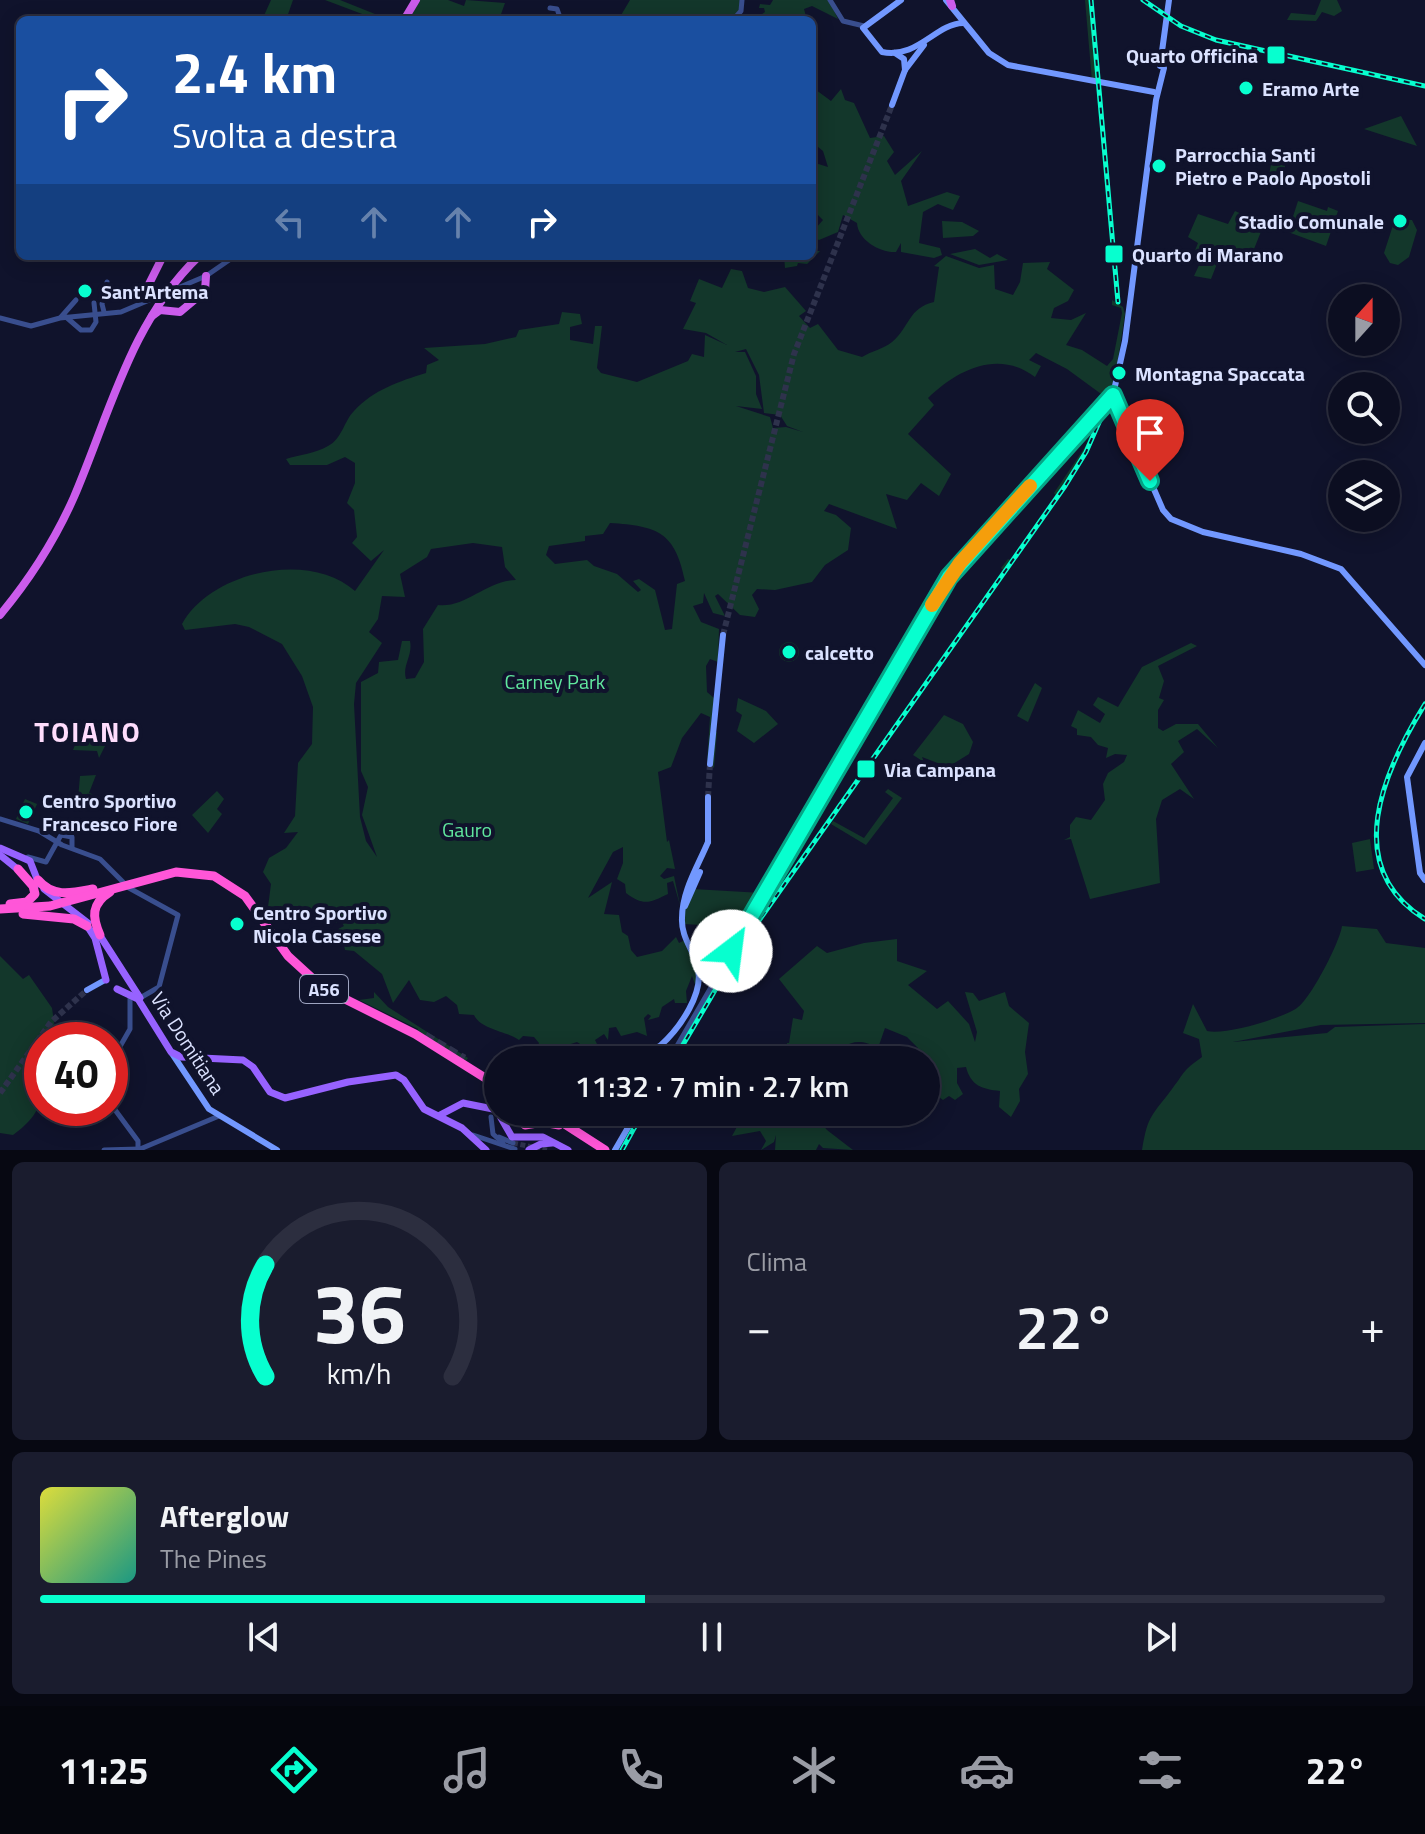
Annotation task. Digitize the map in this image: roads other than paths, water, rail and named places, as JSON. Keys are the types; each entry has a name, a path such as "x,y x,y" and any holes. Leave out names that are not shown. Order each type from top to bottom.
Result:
{"highway":[{"path":"151,295 162,260"},
{"path":"179,272 182,260"},
{"path":"0,613 33,568 56,528 135,340 154,304 192,260"},
{"path":"0,613 56,535 148,319 194,260"},
{"path":"196,280 207,281"},
{"path":"148,319 160,310 183,310 207,281"},
{"path":"169,291 164,304 170,312"},
{"name":"A56","path":"0,907 52,904 184,868 227,879 248,896 290,954 319,981 417,1031"},
{"path":"0,907 25,902 34,896 34,887 20,871"},
{"name":"A56","path":"126,884 180,871 201,873 226,882 250,902 296,965 323,988 415,1034 484,1076"},
{"path":"39,879 48,889 65,893 126,884"},
{"path":"95,932 96,903 126,884"},
{"path":"0,907 71,919 95,932"},
{"name":"A56","path":"467,1061 484,1074"},
{"path":"562,1126 605,1150"}],"main road":[{"path":"901,0 861,27 879,50 895,53 904,59 905,70"},
{"path":"1169,0 1125,341 1113,395 1163,510 1181,524 1237,541 1301,554 1341,569 1425,665"},
{"path":"951,5 989,53 1019,69 1155,92"},
{"path":"951,5 952,24"},
{"path":"892,105 905,70 925,44 952,24 963,23"},
{"path":"895,53 925,44"},
{"path":"710,764 723,635"},
{"path":"1425,743 1407,777 1420,873 1425,880"},
{"path":"682,915 708,842 708,797"},
{"path":"666,1046 667,1039 699,986 699,969 683,931 682,915 684,898 708,842"},
{"path":"0,848 30,861 39,879"},
{"path":"0,855 20,871 39,879"},
{"path":"20,871 39,879 95,932 104,980 87,990"},
{"path":"75,914 95,932"},
{"name":"Via Domitiana","path":"95,932 108,947 169,1045 181,1057 204,1101 217,1118"},
{"path":"97,949 102,943 108,947"},
{"path":"127,979 129,988 118,990 136,996"},
{"path":"181,1057 245,1061 270,1092 285,1098 356,1080 396,1075 404,1080 421,1105 434,1114 447,1115 486,1150"},
{"name":"Via Domitiana","path":"181,1057 203,1102 217,1118"},
{"path":"447,1115 463,1103 484,1109"},
{"path":"217,1118 232,1123 277,1150"},
{"path":"504,1126 512,1137 543,1137 565,1148"},
{"path":"615,1150 629,1126"},
{"path":"524,1138 533,1141 529,1150"},
{"path":"529,1150 544,1143 565,1148"}],"street":[{"path":"830,0 844,21 861,27"},
{"path":"550,8 557,9 560,16"},
{"path":"207,281 231,260"},
{"path":"0,318 28,327 63,317 122,312 151,295 196,280"},
{"path":"104,312 102,304 107,282"},
{"path":"63,317 76,300"},
{"path":"63,317 87,331 94,328 95,306"},
{"path":"79,327 83,314"},
{"path":"674,1046 949,577 1113,395"},
{"path":"0,819 12,821 103,860 129,888 178,915 156,989 136,996 128,1032"},
{"path":"57,839 72,837 71,847"},
{"path":"12,853 45,862 57,839"},
{"path":"104,1150 142,1147 217,1118"},
{"path":"127,1126 142,1147"},
{"path":"496,1126 494,1137 512,1146"},
{"path":"469,1132 480,1139 512,1146"}],"tunnel":[{"path":"723,635 794,354 892,105"},
{"path":"708,797 710,764"},
{"path":"0,1093 51,1022 87,990"},
{"path":"425,1036 464,1059"},
{"path":"513,1143 547,1150"}],"railway":[{"path":"1091,0 1118,302"},
{"path":"1143,0 1181,26 1216,40 1425,86"},
{"path":"682,1046 741,946 1065,486 1086,452 1104,411"},
{"path":"1425,704 1396,758 1385,787 1378,817 1377,846 1383,873 1399,898 1425,919"},
{"path":"622,1150 635,1126"}],"place":[{"name":"Quarto Officina","path":"1276,55"},
{"name":"Eramo Arte","path":"1246,88"},
{"name":"Parrocchia Santi Pietro e Paolo Apostoli","path":"1159,166"},
{"name":"Stadio Comunale","path":"1400,221"},
{"name":"Quarto di Marano","path":"1114,254"},
{"name":"Sant'Artema","path":"85,291"},
{"name":"Montagna Spaccata","path":"1119,373"},
{"name":"calcetto","path":"789,652"},
{"name":"Via Campana","path":"866,769"},
{"name":"Centro Sportivo Francesco Fiore","path":"26,812"},
{"name":"Centro Sportivo Nicola Cassese","path":"237,924"}],"district":[{"name":"TOIANO","path":"88,731"}],"park label":[{"name":"Carney Park","path":"555,681"},
{"name":"Gauro","path":"467,829"}]}
